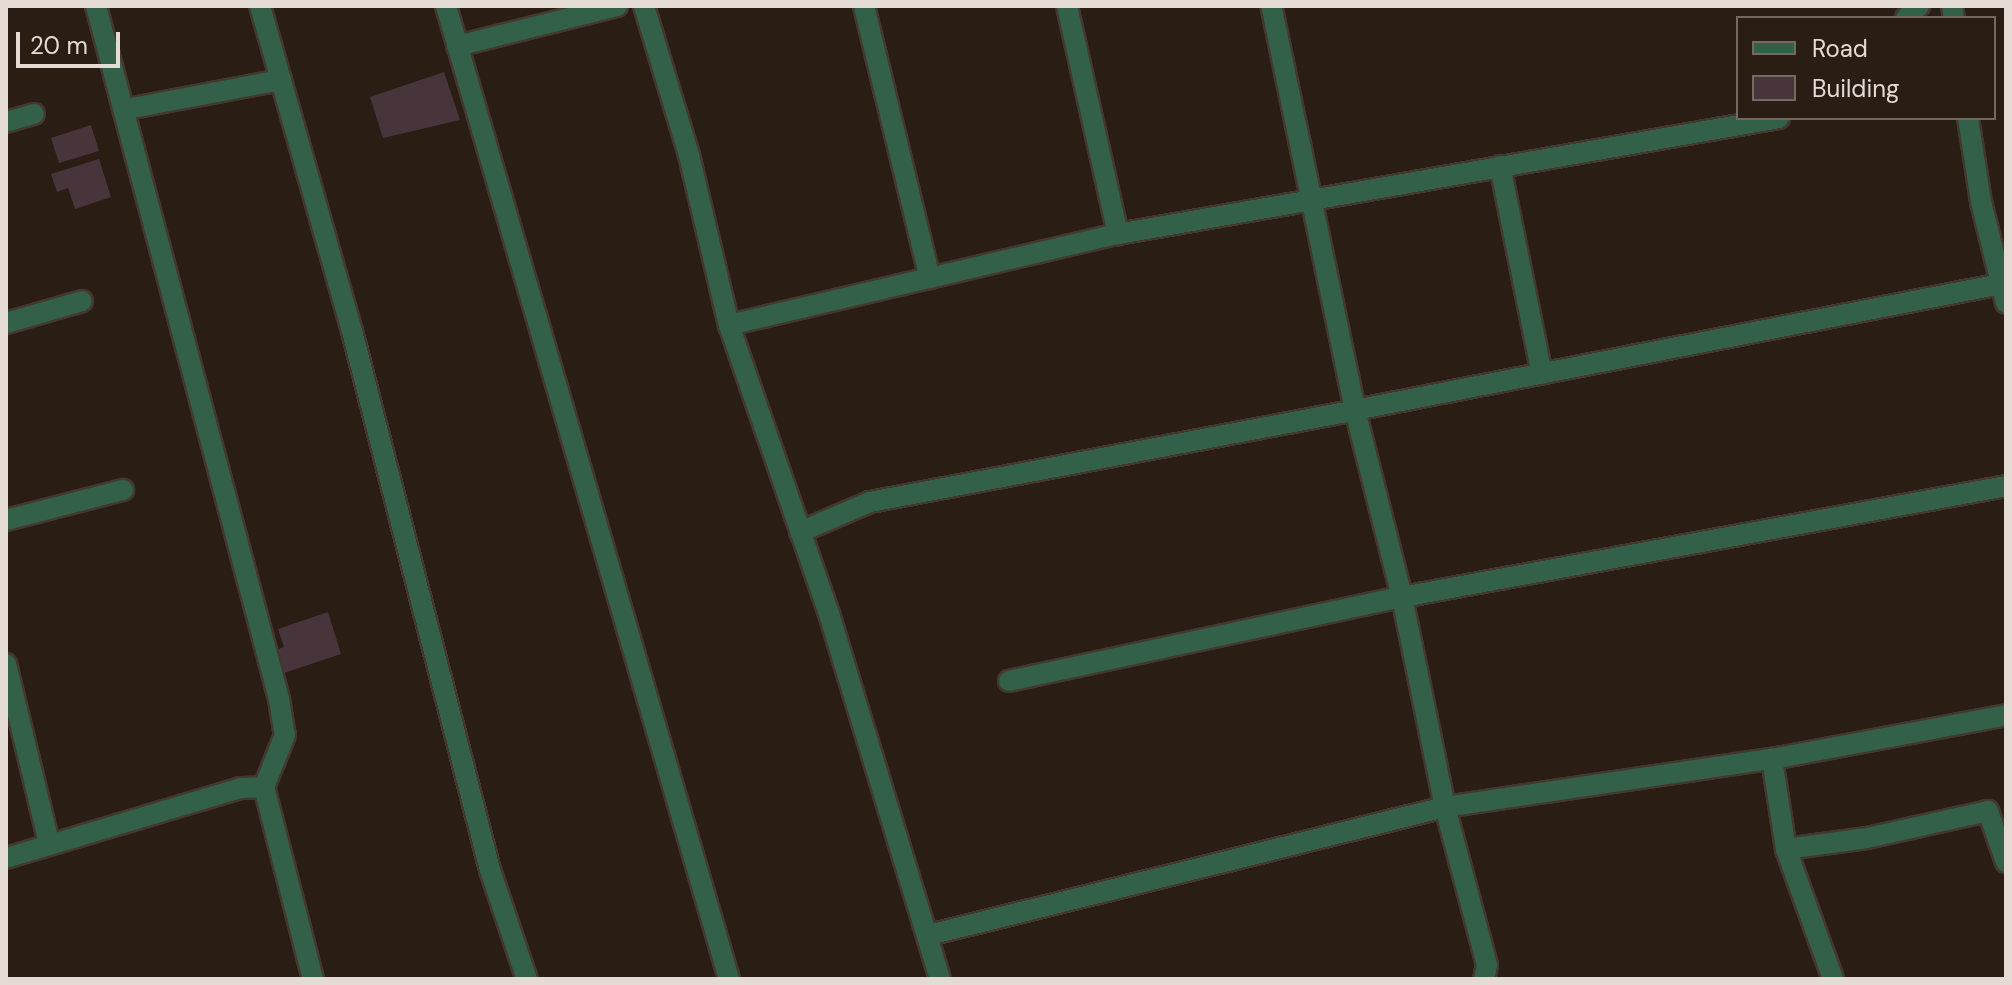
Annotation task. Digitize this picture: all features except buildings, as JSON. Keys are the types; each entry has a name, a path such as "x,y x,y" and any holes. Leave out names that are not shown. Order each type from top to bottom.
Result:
{"street":[{"path":"96,6 127,109 279,699 285,735 264,787 313,979"},
{"path":"260,6 352,331 490,870 527,979"},
{"path":"446,6 729,979"},
{"path":"457,46 617,6"},
{"path":"644,6 689,155 729,325 800,532 929,935 940,979"},
{"path":"864,6 930,278"},
{"path":"1067,6 1118,234"},
{"path":"1271,6 1355,410 1402,597 1445,807 1487,965 1484,979"},
{"path":"127,109 281,80"},
{"path":"6,122 34,114"},
{"path":"729,325 1118,234 1309,197 1767,120"},
{"path":"800,532 870,502 1542,374 2004,294 1981,202 1968,120"},
{"path":"1500,166 1542,374"},
{"path":"6,323 82,301"},
{"path":"1009,681 1402,597 2006,486"},
{"path":"6,520 123,490"},
{"path":"6,664 49,843"},
{"path":"929,935 1445,807 1772,759 2006,715"},
{"path":"1772,759 1786,849 1833,979"},
{"path":"6,858 241,788 264,787"},
{"path":"1786,849 1867,838 1988,811 2006,862"}]}
